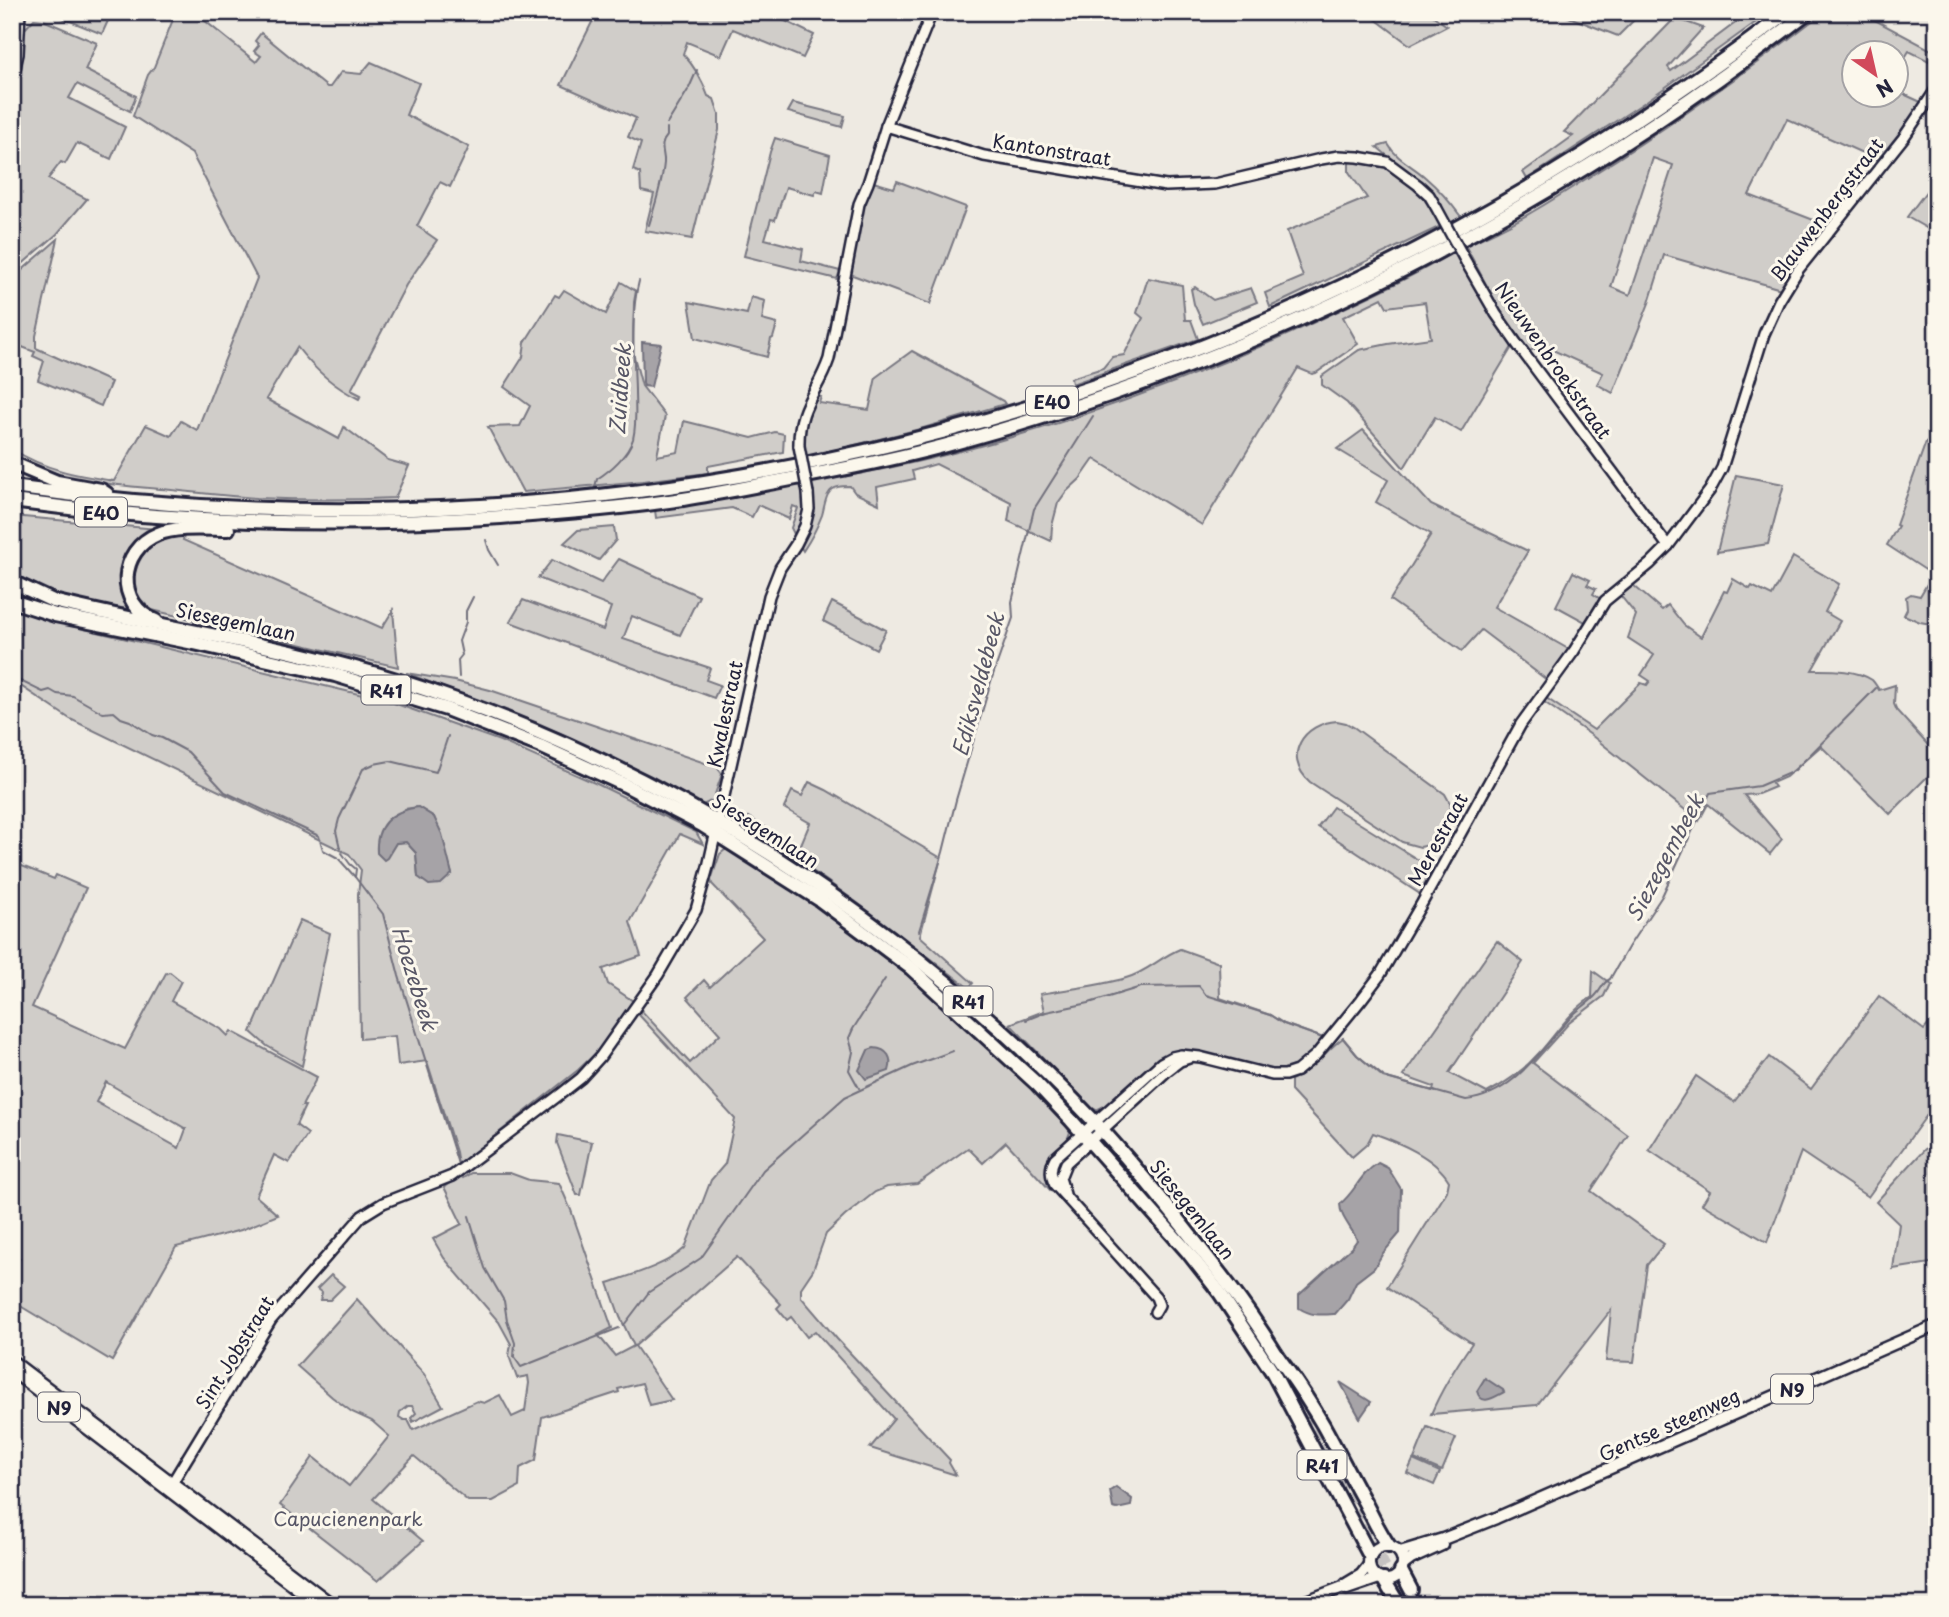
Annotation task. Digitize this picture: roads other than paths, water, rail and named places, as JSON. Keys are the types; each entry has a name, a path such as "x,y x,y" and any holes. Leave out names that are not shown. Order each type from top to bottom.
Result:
{"highway":[{"name":"E40","path":"12,487 116,500 227,508 301,510 453,507 553,500 749,476 961,429 1068,396 1152,366 1306,303 1386,265 1465,224 1611,137 1787,12"},
{"name":"E40","path":"12,501 164,518 249,523 370,524 555,514 680,499 890,458 963,440 1073,407 1156,378 1311,314 1391,276 1545,193 1619,147 1704,90 1808,12"},
{"path":"12,463 57,482 101,490 116,500"},
{"path":"12,509 28,510 37,504"},
{"path":"166,625 147,618 136,608 130,597 126,579 129,564 141,544 160,533 176,529 228,528 249,523"},
{"name":"Siesegemlaan","path":"12,582 52,601 333,662 472,706 614,766 831,893 920,960 1011,1040 1098,1126 1142,1175 1256,1323 1321,1422 1395,1549"},
{"name":"Siesegemlaan","path":"12,601 55,615 335,675 408,696 540,746 625,785 675,804"},
{"name":"Siesegemlaan","path":"717,828 911,968 1037,1084 1086,1137 1220,1293 1273,1373 1370,1561"},
{"name":"R41","path":"1402,1568 1411,1590"},
{"name":"R41","path":"1381,1579 1396,1600"}],"main road":[{"name":"Gentse steenweg","path":"1395,1549 1430,1544 1492,1520 1937,1325"},
{"name":"N9","path":"12,1361 319,1605"},
{"name":"N9","path":"12,1371 333,1605"},
{"name":"Gentse steenweg","path":"1402,1568 1411,1559 1483,1528 1492,1520"},
{"name":"N9","path":"1297,1605 1343,1587 1363,1573 1376,1549 1395,1549"},
{"name":"R41","path":"1395,1549 1402,1568"},
{"name":"R41","path":"1370,1561 1373,1574 1381,1579"},
{"name":"N9","path":"1343,1587 1346,1589 1394,1578 1402,1568"}],"street":[{"path":"12,79 18,54 20,12"},
{"name":"Kwalestraat","path":"362,1216 383,1203 452,1176 580,1078 632,1014 696,910 771,590 779,568 805,526 809,509 799,446 800,420 829,359 859,204 872,173 886,126 932,12"},
{"name":"Blauwenbergstraat","path":"1668,546 1710,490 1722,468 1765,334 1783,295 1798,271 1903,137 1937,88"},
{"name":"Kantonstraat","path":"886,126 984,156 1166,186 1215,184 1339,156 1358,156 1387,162"},
{"name":"Nieuwenbroekstraat","path":"1387,162 1429,195 1496,314 1668,546"},
{"name":"Merestraat","path":"1155,1312 1159,1305 1156,1297 1070,1202 1060,1178 1066,1163 1086,1137 1166,1059 1181,1055 1272,1075 1285,1075 1297,1071 1317,1055 1380,975 1521,724 1574,651 1605,601 1668,546"},
{"name":"Sint Jobstraat","path":"171,1487 271,1320 362,1216"}],"waterway":[{"name":"Zuidbeek","path":"689,88 697,70"},
{"name":"Zuidbeek","path":"667,124 688,90"},
{"name":"Zuidbeek","path":"649,225 662,179 662,146 667,136 667,128"},
{"name":"Zuidbeek","path":"595,487 597,479 618,462 633,439 636,414 634,321 639,281"},
{"name":"Ediksveldebeek","path":"919,931 992,678 1013,618 1012,602 1034,509 1093,416"},
{"name":"Zuidbeek","path":"486,540 498,565"},
{"name":"Zuidbeek","path":"459,677 458,660 462,655 459,641 466,622 466,611 473,597"},
{"name":"Hoezebeek","path":"12,678 43,692 50,690 57,694 73,696 103,713 114,712 152,735 188,752 225,792 319,836 323,850 338,858 383,914 399,976 458,1164"},
{"name":"Siezegembeek","path":"1387,1078 1466,1100 1484,1096 1514,1079 1610,979 1662,896 1710,793 1759,786 1794,771 1876,688"},
{"name":"Zuidbeek","path":"340,848 336,831 339,819 363,769 390,761 436,772 448,736"},
{"name":"Zuidbeek","path":"342,853 356,869 355,877"},
{"name":"Ediksveldebeek","path":"859,1088 849,1070 853,1052 849,1038 885,979"},
{"name":"Siezegembeek","path":"1026,1020 1046,1012 1089,1003 1141,987 1199,986 1206,995 1270,1015 1284,1024 1323,1038"},
{"name":"Siezegembeek","path":"1343,1038 1357,1055 1383,1076"},
{"name":"Ediksveldebeek","path":"624,1325 649,1292 701,1258 763,1170 845,1097 912,1066 953,1051"},
{"name":"Hoezebeek","path":"469,1216 485,1268 504,1301 515,1343 514,1357 521,1367 619,1328"}],"tunnel":[{"path":"1236,1308 1264,1345 1282,1375 1405,1605"},
{"path":"1411,1590 1418,1605"}],"park label":[{"name":"Capucienenpark","path":"348,1518"}]}
